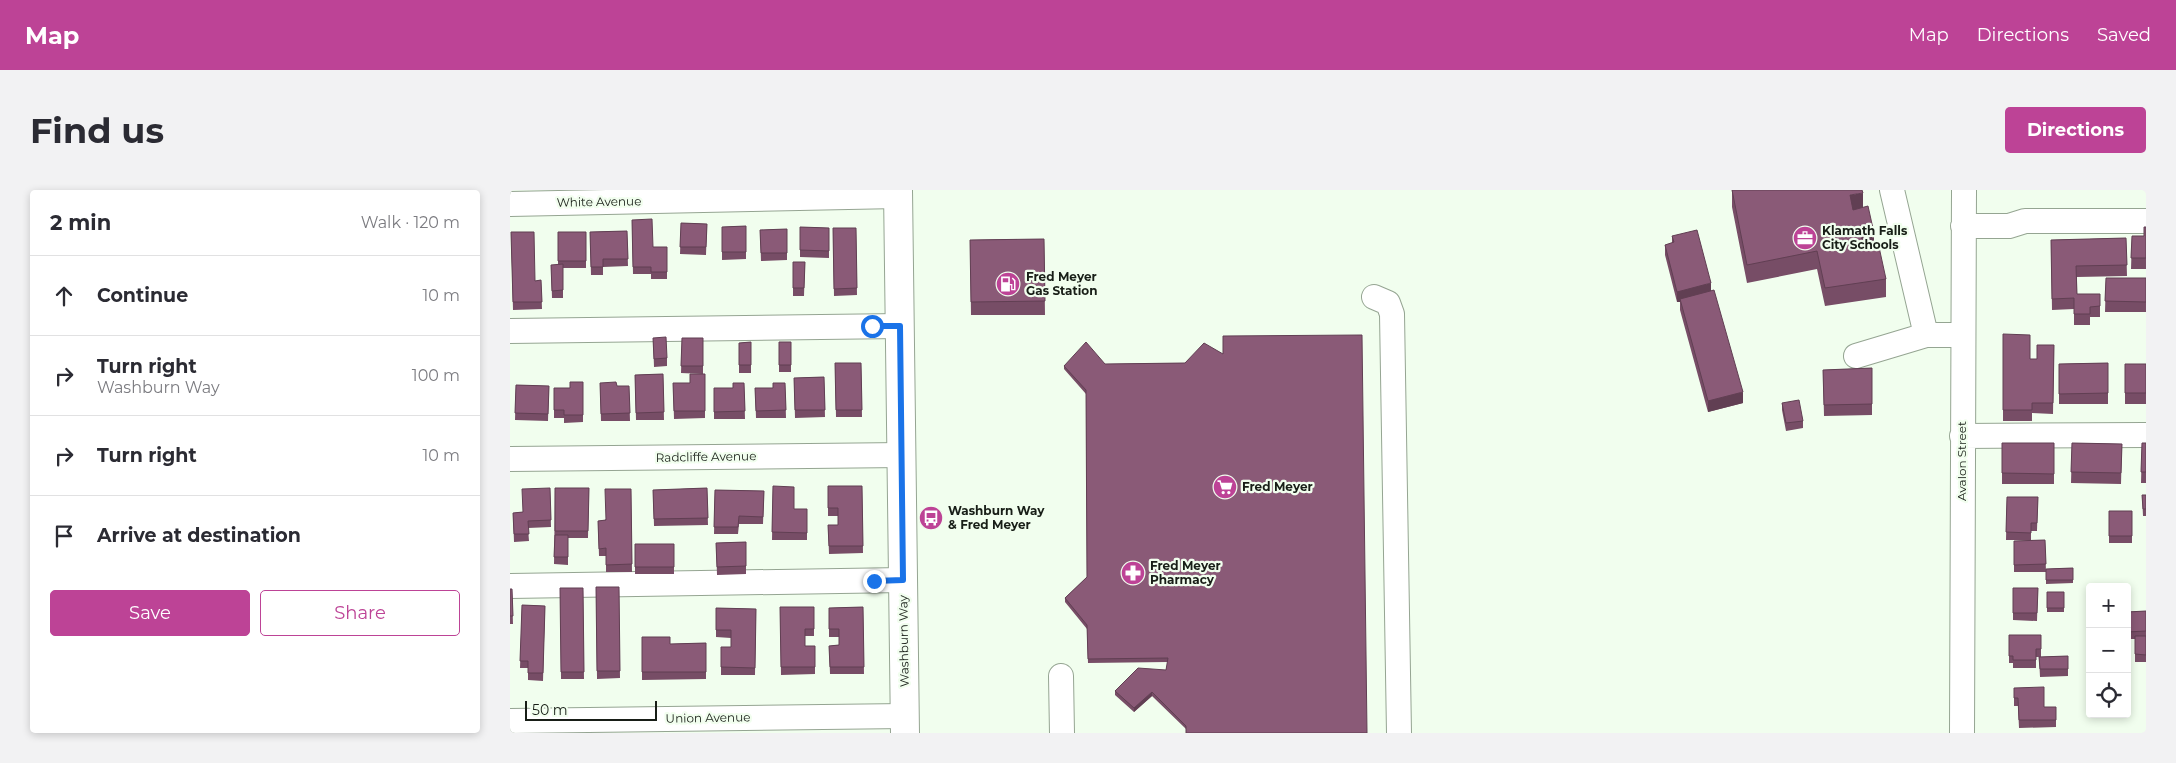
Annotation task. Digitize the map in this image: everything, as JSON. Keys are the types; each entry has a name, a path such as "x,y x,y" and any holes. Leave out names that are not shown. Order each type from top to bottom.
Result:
{"main road":[{"name":"Washburn Way","path":"898,193 906,724"}],"street":[{"path":"1892,190 1926,335"},
{"name":"Avalon Street","path":"1962,733 1964,190"},
{"name":"White Avenue","path":"510,204 898,193"},
{"path":"1963,226 2009,226 2025,221 2146,221"},
{"path":"1374,297 1388,303 1392,314 1399,733"},
{"path":"510,331 900,326"},
{"path":"1856,356 1926,335 1962,335"},
{"path":"1962,436 2146,436"},
{"name":"Radcliffe Avenue","path":"510,459 903,455"},
{"path":"510,586 903,580"},
{"path":"1062,676 1062,733"},
{"name":"Union Avenue","path":"510,721 906,724"}],"building":[{"name":"Klamath Falls City Schools","path":"1732,190 1862,190 1863,193 1850,195 1853,210 1868,206 1874,233 1861,236 1864,250 1879,247 1886,279 1825,288 1817,251 1747,265"},
{"path":"652,219 653,247 667,247 667,272 651,272 651,267 633,267 632,220"},
{"path":"681,223 707,224 706,247 680,247"},
{"path":"746,226 746,252 722,252 722,227"},
{"path":"800,227 829,228 829,251 800,250"},
{"path":"2144,227 2146,227 2146,258 2131,258 2132,236 2144,236"},
{"path":"833,228 856,228 857,288 834,289"},
{"path":"787,229 787,253 761,253 760,230"},
{"path":"1697,230 1711,283 1677,292 1665,245 1674,242 1672,236"},
{"path":"627,231 628,259 603,259 603,267 591,267 590,232"},
{"path":"511,232 534,232 535,281 541,280 542,302 513,302"},
{"path":"558,232 586,232 586,261 558,261"},
{"path":"2126,238 2127,265 2076,266 2077,294 2100,294 2100,306 2090,307 2090,314 2074,314 2074,298 2052,299 2051,240"},
{"path":"1044,239 1045,301 971,302 970,240"},
{"path":"793,262 805,262 804,288 793,288"},
{"path":"563,264 563,290 552,291 551,265"},
{"path":"2106,278 2146,278 2146,302 2105,301"},
{"path":"1714,290 1743,392 1708,401 1680,299"},
{"path":"2003,334 2030,335 2030,359 2037,359 2037,345 2054,345 2053,403 2032,403 2032,410 2003,410"},
{"name":"Fred Meyer","path":"1362,335 1367,733 1186,733 1186,726 1152,692 1134,708 1115,691 1138,668 1166,670 1168,658 1088,659 1087,625 1065,598 1087,577 1086,390 1064,366 1086,342 1105,364 1185,363 1204,343 1223,354 1223,336"},
{"path":"666,337 667,358 654,359 653,338"},
{"path":"682,338 703,338 703,366 681,366"},
{"path":"751,342 751,365 739,365 739,343"},
{"path":"779,342 791,342 791,365 779,365"},
{"path":"835,363 861,363 862,410 836,410"},
{"path":"2108,363 2108,393 2059,394 2059,364"},
{"path":"2125,364 2146,364 2146,393 2125,393"},
{"path":"1872,368 1872,404 1824,405 1823,370"},
{"path":"663,374 664,412 636,413 635,375"},
{"path":"690,374 705,374 705,411 674,411 673,383 690,383"},
{"path":"824,377 825,410 795,410 794,378"},
{"path":"570,382 583,382 583,415 564,415 564,410 554,410 554,388 570,388"},
{"path":"616,382 617,386 629,386 630,413 601,414 600,383"},
{"path":"733,383 744,383 745,411 714,412 714,388 733,388"},
{"path":"773,383 785,383 786,410 756,411 755,388 773,388"},
{"path":"516,385 549,386 548,414 515,413"},
{"path":"1799,400 1803,421 1786,423 1782,403"},
{"path":"2002,443 2054,443 2054,474 2002,473"},
{"path":"2072,443 2122,444 2121,473 2071,472"},
{"path":"2142,443 2146,443 2146,472 2141,472"},
{"path":"773,486 794,487 794,509 807,509 807,533 772,532"},
{"path":"828,486 862,486 863,546 829,546 828,525 838,525 838,508 828,508"},
{"path":"550,488 551,520 528,521 529,534 514,534 513,513 523,512 522,489"},
{"path":"555,488 589,488 588,531 555,531"},
{"path":"707,488 708,518 654,519 653,490"},
{"path":"605,489 631,489 632,564 606,565 606,548 599,549 598,521 606,520"},
{"path":"715,490 764,491 763,517 739,516 738,527 714,527"},
{"path":"2142,495 2146,495 2146,509 2143,509"},
{"path":"2007,497 2038,497 2037,523 2031,523 2031,533 2006,532"},
{"path":"2109,511 2132,511 2132,536 2109,536"},
{"path":"555,535 568,535 568,557 554,557"},
{"path":"2045,540 2046,564 2014,565 2014,541"},
{"path":"746,542 746,566 717,567 716,543"},
{"path":"635,544 674,544 674,567 635,567"},
{"path":"2073,568 2073,580 2046,580 2046,569"},
{"path":"596,587 619,587 620,671 597,671"},
{"path":"560,588 583,588 584,672 561,672"},
{"path":"2013,588 2038,588 2037,613 2013,613"},
{"path":"510,589 512,589 513,616 510,616"},
{"path":"2047,592 2064,592 2064,608 2047,608"},
{"path":"522,605 545,606 543,673 528,673 528,661 520,661"},
{"path":"780,607 814,607 814,629 805,629 805,646 815,646 815,667 781,667"},
{"path":"863,607 864,667 830,667 829,646 839,645 839,629 829,629 829,608"},
{"path":"716,608 756,609 755,668 721,667 721,647 731,647 731,630 716,630"},
{"path":"2146,611 2146,631 2131,632 2131,612"},
{"path":"2009,635 2041,635 2041,649 2036,649 2036,660 2013,660 2013,656 2009,656"},
{"path":"2135,636 2146,636 2146,655 2135,654"},
{"path":"642,637 670,637 670,644 706,643 706,672 642,672"},
{"path":"2068,656 2068,669 2040,669 2039,657"},
{"path":"2044,687 2044,707 2056,707 2056,720 2019,720 2018,698 2014,698 2014,688"}],"place":[{"name":"Klamath Falls City Schools","path":"1805,238"},
{"name":"Fred Meyer Gas Station","path":"1008,284"},
{"name":"Fred Meyer","path":"1225,487"},
{"name":"Washburn Way & Fred Meyer","path":"931,518"},
{"name":"Fred Meyer Pharmacy","path":"1133,573"}],"route":[{"path":"872,326 900,326 903,455 903,580 874,581"}]}
